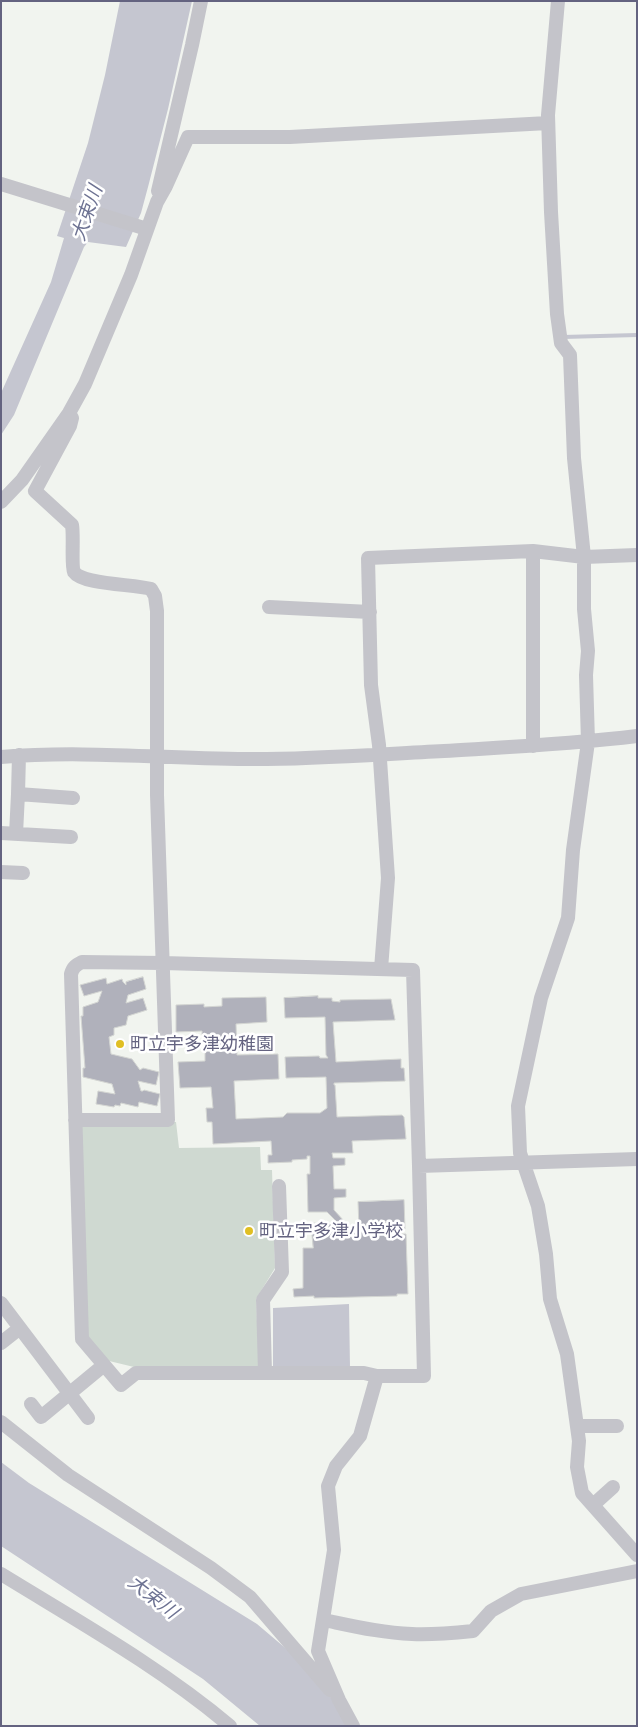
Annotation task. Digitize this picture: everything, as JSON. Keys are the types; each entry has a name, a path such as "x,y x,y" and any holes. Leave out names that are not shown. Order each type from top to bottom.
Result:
{"street":[{"path":"157,202 159,185 201,1"},
{"path":"558,1 548,123 551,212 557,314 561,343 570,355 574,458 584,557 584,609 588,651 586,675 588,742 573,850 568,918 541,998 518,1106 520,1154 538,1206 546,1254 550,1299 567,1354 579,1441 577,1467 582,1492 637,1555"},
{"path":"1,502 22,480 69,413 85,384 106,339 144,229 188,137 290,137 548,123"},
{"path":"1,184 144,229"},
{"path":"69,413 72,418 70,426 36,491 72,525 74,541 72,564 74,572 80,576 108,584 150,588 155,596 157,611 157,756 168,1120 75,1120"},
{"path":"532,746 533,551"},
{"path":"382,969 388,878 380,755 371,684 368,558 533,551 584,557 637,555"},
{"path":"268,607 370,612"},
{"path":"1,757 50,754 256,759 380,755 588,742 637,736"},
{"path":"16,834 19,755"},
{"path":"18,794 73,798"},
{"path":"1,833 71,837"},
{"path":"1,872 23,873"},
{"path":"82,962 163,963 414,970 424,1376 377,1376 364,1373 136,1373 120,1385 82,1339 72,968 82,962"},
{"path":"419,1166 637,1160"},
{"path":"265,1372 263,1300 282,1272 280,1186"},
{"path":"1,1303 88,1418"},
{"path":"1,1343 20,1328"},
{"path":"31,1404 41,1417 104,1365"},
{"path":"353,1726 339,1700 318,1651 334,1550 328,1486 336,1466 360,1436 377,1376"},
{"path":"1,1422 68,1475 211,1568 250,1597 339,1700"},
{"path":"577,1426 617,1426"},
{"path":"593,1505 613,1487"},
{"path":"324,1620 410,1634 443,1634 473,1631 491,1611 521,1594 637,1571"},
{"path":"1,1574 163,1675 209,1708 230,1726"}],"shaded area":[{"path":"176,1122 179,1148 260,1147 261,1170 272,1170 275,1268 256,1299 259,1367 134,1367 105,1360 88,1338 80,1125"}],"water":[{"name":"大束川","path":"120,1 192,1 168,109 141,213 126,247 88,242 84,247 14,415 1,435 1,393 51,282 64,238 57,236 88,143 105,75"},
{"path":"349,1304 350,1368 273,1367 273,1308"},
{"name":"大束川","path":"1,1462 29,1483 257,1624 303,1663 341,1710 350,1726 260,1726 203,1679 1,1546"}],"building":[{"path":"143,977 146,989 128,995 126,1003 143,998 147,1010 128,1016 126,1025 114,1028 114,1035 109,1037 111,1054 132,1059 140,1070 143,1068 159,1072 156,1085 138,1081 141,1091 160,1094 157,1106 139,1102 138,1107 121,1103 120,1106 115,1105 114,1107 96,1104 98,1091 115,1094 112,1084 83,1077 83,1068 85,1068 81,1016 83,1016 83,1007 98,1002 102,991 84,996 80,985 106,978 107,984 122,979 126,985 126,982"},
{"path":"318,996 318,998 332,998 332,1001 340,1002 340,1000 391,999 395,1020 333,1022 336,1062 401,1059 401,1068 404,1068 405,1081 334,1083 337,1117 402,1115 404,1117 406,1139 352,1141 353,1153 332,1153 333,1158 345,1158 345,1165 333,1166 334,1189 346,1189 346,1197 334,1198 334,1210 355,1233 348,1233 327,1212 308,1212 307,1174 310,1174 310,1156 307,1156 307,1159 292,1160 292,1162 268,1163 268,1155 272,1155 271,1141 213,1144 212,1122 207,1122 206,1108 213,1108 211,1087 180,1088 178,1062 205,1061 205,1037 202,1037 202,1031 176,1032 176,1005 204,1004 204,1007 222,1006 222,998 266,997 267,1022 236,1024 237,1055 278,1054 279,1079 234,1081 236,1119 283,1117 287,1113 320,1113 327,1108 326,1077 286,1078 285,1057 319,1056 320,1058 328,1058 326,1055 325,1017 285,1018 284,998"},
{"path":"404,1200 405,1229 397,1230 396,1227 359,1228 358,1202"},
{"path":"311,1223 337,1224 337,1233 393,1231 394,1234 406,1234 408,1294 397,1294 397,1296 294,1297 293,1289 303,1288 303,1248 313,1248"}],"waterway":[{"path":"563,337 637,335"}],"place":[{"name":"町立宇多津幼稚園","path":"120,1044"},
{"name":"町立宇多津小学校","path":"249,1231"}]}
